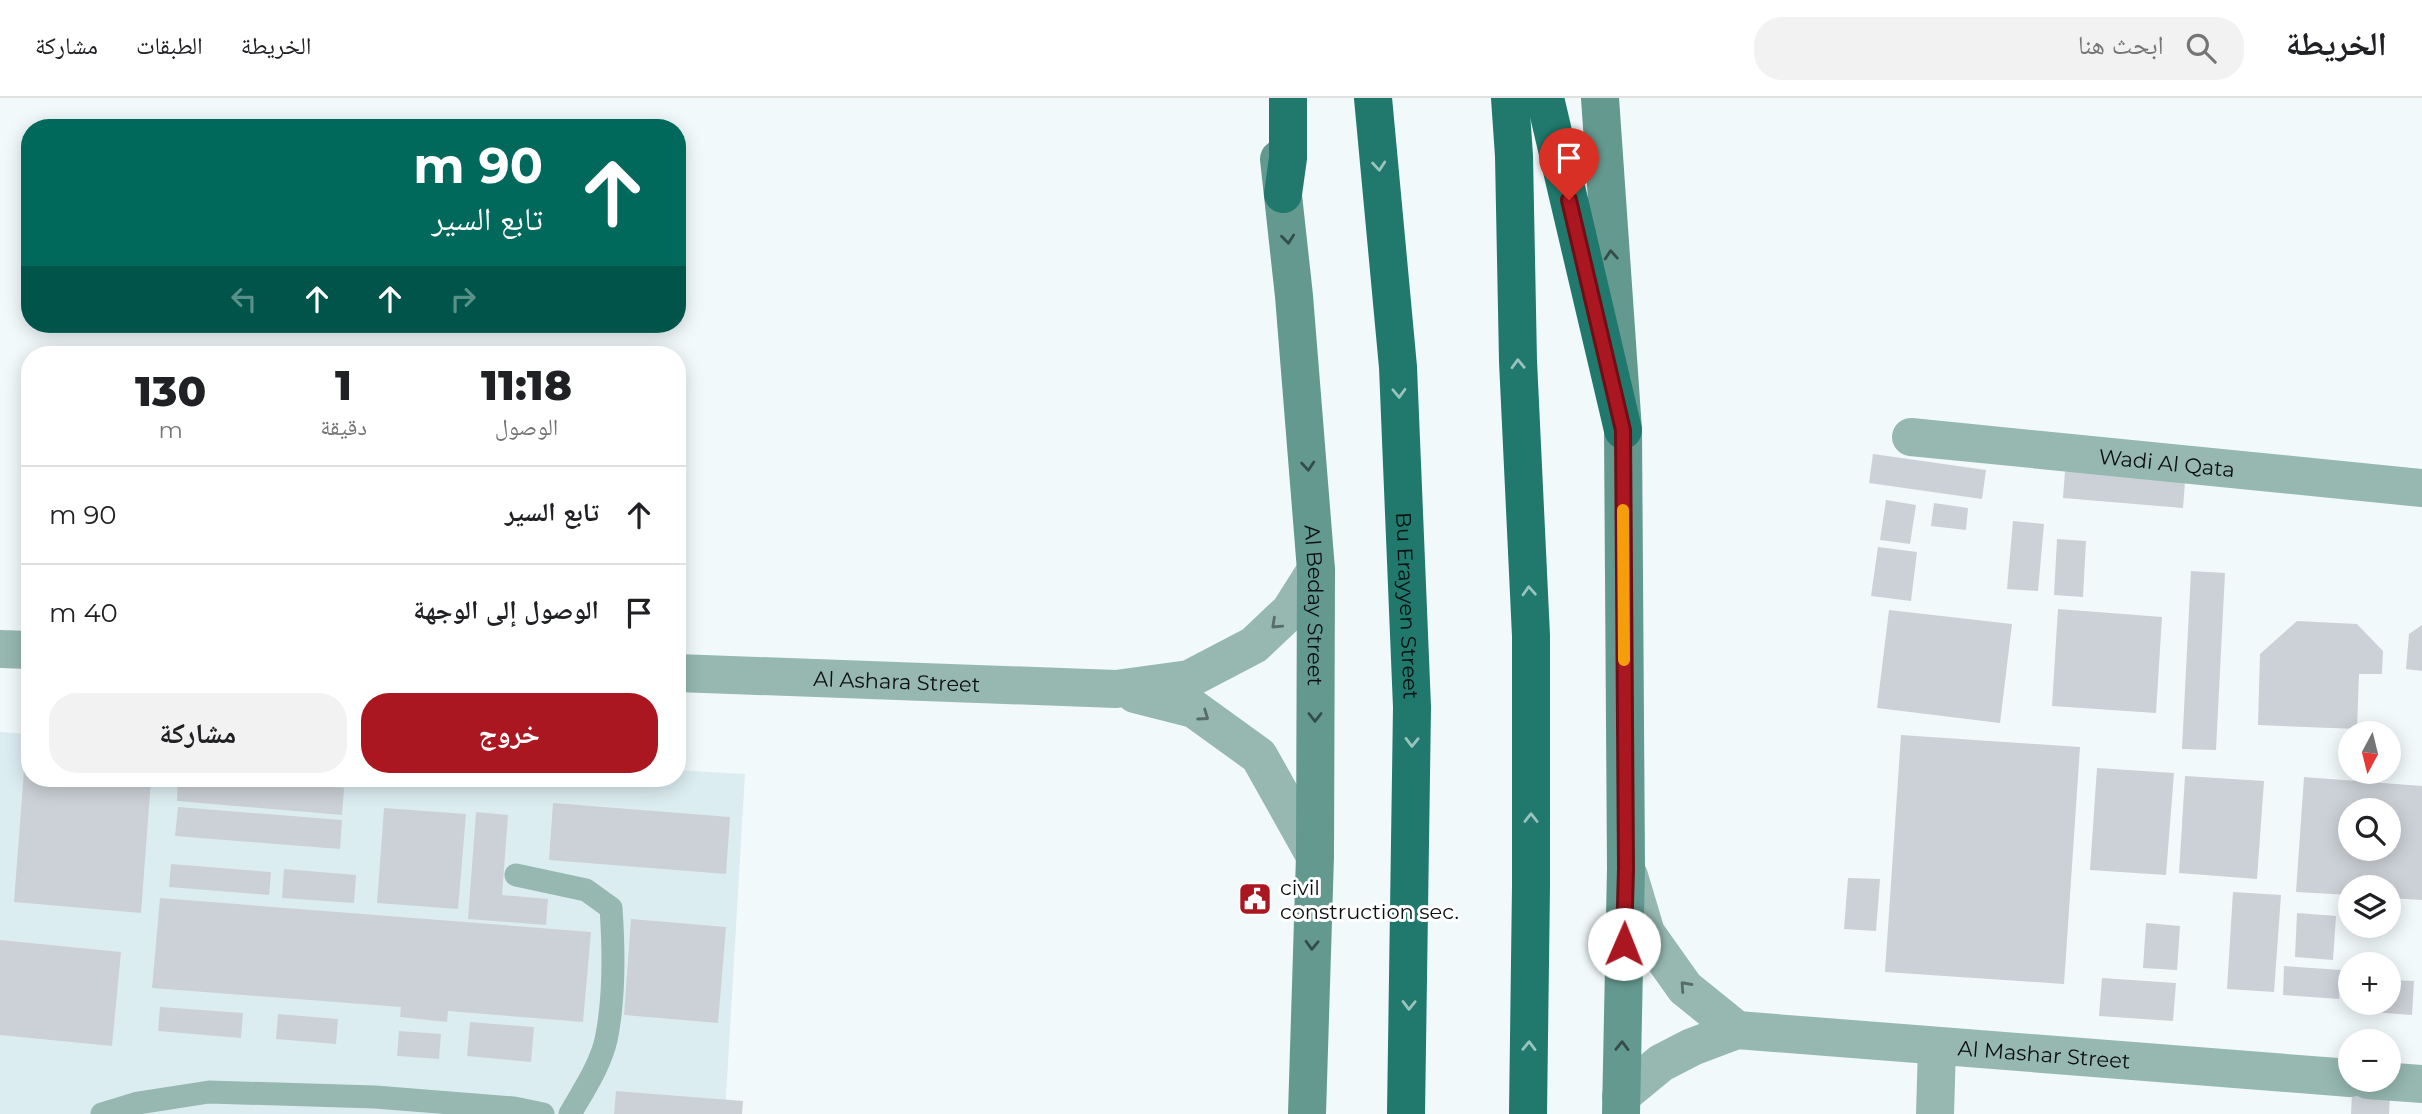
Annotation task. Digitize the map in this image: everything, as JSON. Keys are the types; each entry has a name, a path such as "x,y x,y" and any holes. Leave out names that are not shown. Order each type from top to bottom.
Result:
{"highway":[{"path":"1283,194 1289,136 1288,98"},
{"name":"Bu Erayyen Street","path":"1373,98 1398,367 1412,707 1406,1114"},
{"path":"1510,98 1514,156 1518,360 1531,636 1528,1114"},
{"path":"1545,98 1623,430"}],"main road":[{"name":"Al Beday Street","path":"1272,98 1294,296 1316,570 1314,856 1307,1114"},
{"path":"1600,98 1623,430 1626,868 1621,1105"}],"street":[{"name":"Wadi Al Qata","path":"1911,437 2422,488"},
{"name":"Al Ashara Street","path":"686,673 1116,689 1189,679 1254,645 1290,611 1316,570"},
{"path":"0,649 21,650"},
{"name":"Al Ashara Street","path":"1116,689 1194,709 1259,756 1314,856"},
{"path":"1626,868 1646,933 1685,988 1737,1030"},
{"name":"Al Mashar Street","path":"1621,1105 1661,1063 1692,1047 1737,1030 2338,1077"},
{"path":"1935,1114 1937,1047"},
{"path":"2401,1082 2422,1084"}],"lane":[{"path":"516,875 586,890 611,908 614,944 606,1041 593,1073 570,1114"},
{"path":"102,1114 138,1103 208,1092 375,1097 514,1108 543,1114"}],"shaded area":[{"path":"0,732 21,733 21,787 686,787 686,771 745,774 725,1114 0,1114"}],"building":[{"path":"1873,454 1986,470 1982,499 1869,483"},
{"path":"2065,471 2185,482 2183,508 2063,498"},
{"path":"1886,500 1916,505 1910,544 1880,540"},
{"path":"1934,503 1968,508 1966,530 1931,526"},
{"path":"2013,521 2044,524 2038,591 2007,589"},
{"path":"2057,539 2086,541 2083,597 2054,595"},
{"path":"1878,547 1917,552 1911,601 1871,596"},
{"path":"2191,571 2225,573 2216,750 2182,749"},
{"path":"2058,609 2162,617 2156,713 2052,706"},
{"path":"1889,610 2012,624 2000,723 1877,708"},
{"path":"2297,621 2357,624 2383,651 2382,674 2359,674 2357,721 2338,721 2338,728 2258,725 2260,654"},
{"path":"2422,625 2422,671 2406,669 2409,634"},
{"path":"1901,735 2080,747 2064,984 1885,972"},
{"path":"2097,768 2174,773 2166,875 2090,870"},
{"path":"2185,776 2264,781 2257,879 2179,873"},
{"path":"2304,777 2338,780 2338,784 2422,786 2422,900 2401,899 2401,875 2338,875 2338,894 2296,892"},
{"path":"23,787 150,787 141,913 14,902"},
{"path":"178,787 344,788 342,815 177,801"},
{"path":"553,803 730,817 726,874 549,860"},
{"path":"178,807 342,820 340,849 175,836"},
{"path":"384,808 466,814 458,909 377,903"},
{"path":"476,812 508,815 502,895 548,899 546,925 468,919"},
{"path":"171,864 271,872 269,895 169,887"},
{"path":"284,869 356,875 354,903 282,898"},
{"path":"1848,878 1880,879 1876,931 1844,929"},
{"path":"2233,892 2281,895 2274,992 2227,989"},
{"path":"160,898 591,932 583,1022 448,1011 447,1022 400,1017 401,1007 152,988"},
{"path":"2297,913 2336,916 2333,960 2295,957"},
{"path":"631,919 726,927 718,1023 624,1015"},
{"path":"2146,923 2180,926 2177,970 2143,968"},
{"path":"0,940 121,952 112,1046 0,1035"},
{"path":"2284,966 2338,970 2338,999 2283,995"},
{"path":"2102,978 2176,983 2173,1021 2099,1016"},
{"path":"2401,980 2414,981 2412,1015 2401,1014"},
{"path":"160,1007 243,1013 241,1038 158,1031"},
{"path":"278,1014 338,1019 336,1044 276,1039"},
{"path":"470,1022 534,1027 531,1062 467,1056"},
{"path":"399,1031 441,1034 439,1059 397,1056"},
{"path":"616,1091 743,1101 742,1114 614,1114"},
{"path":"2352,1093 2390,1096 2389,1114 2351,1114"}],"slow traffic":[{"path":"1623,510 1624,660"}],"place":[{"name":"civil construction sec.","path":"1255,899"}],"route":[{"path":"1569,200 1623,430 1626,868 1624,944"}]}
